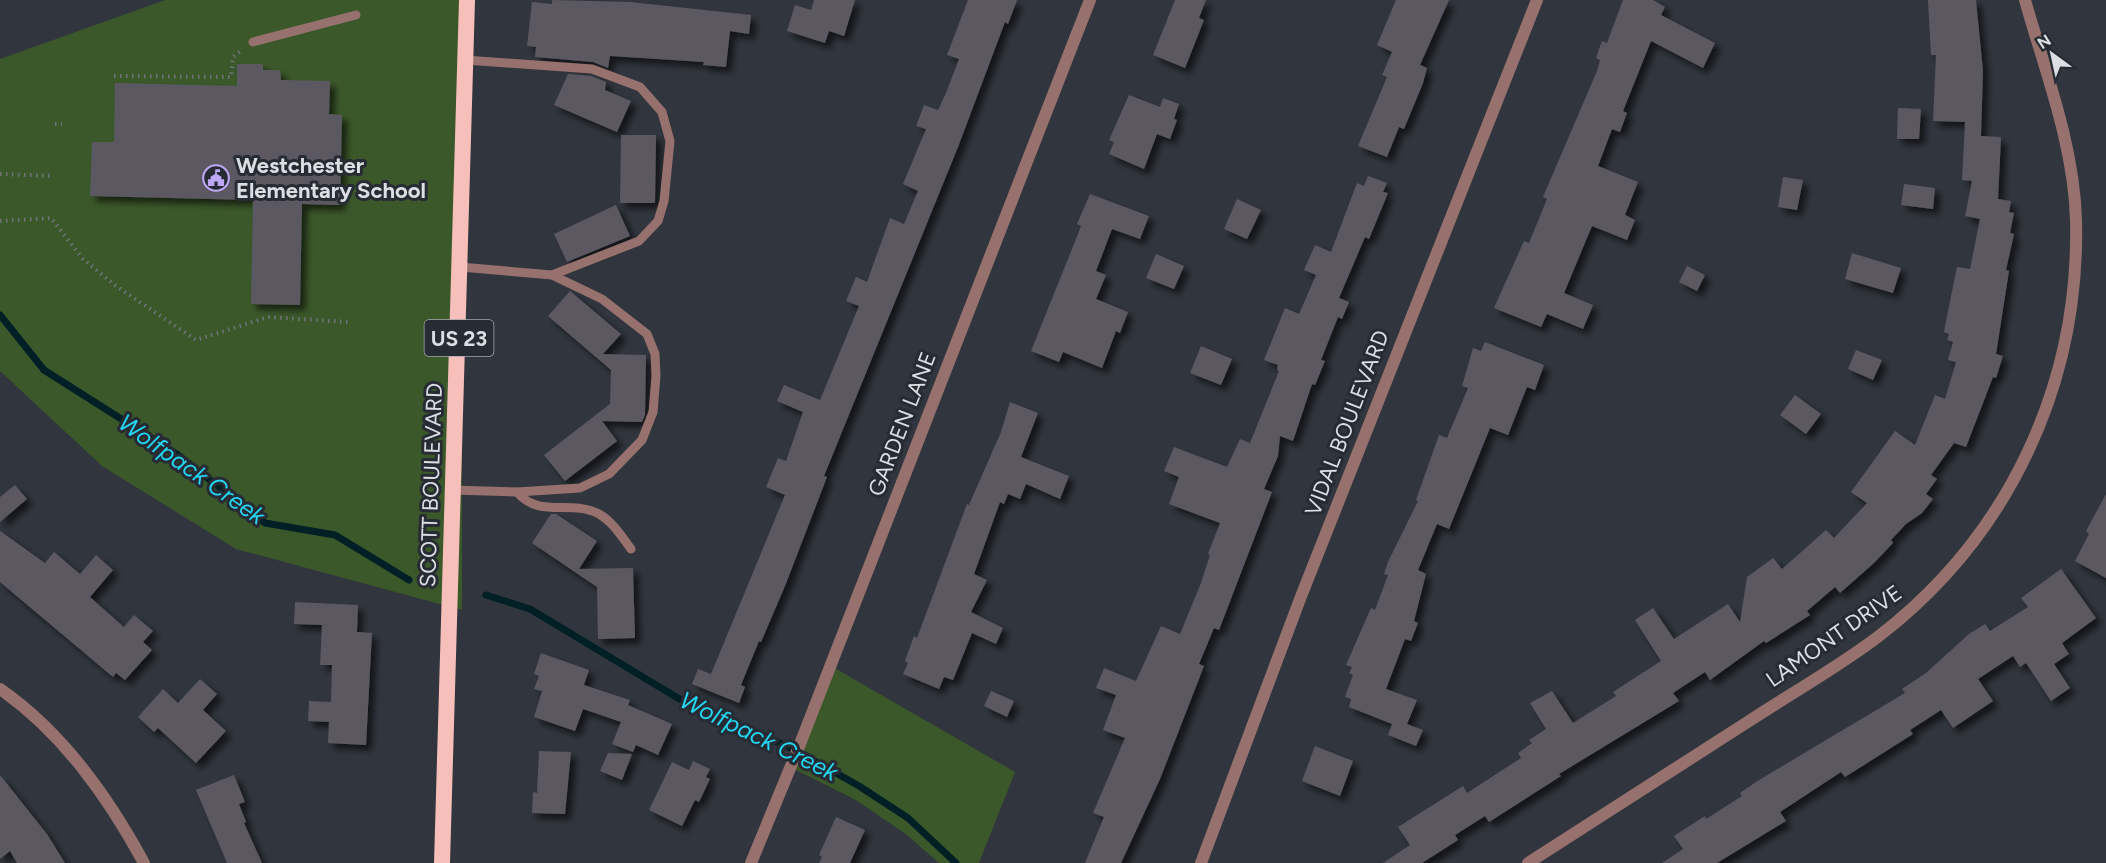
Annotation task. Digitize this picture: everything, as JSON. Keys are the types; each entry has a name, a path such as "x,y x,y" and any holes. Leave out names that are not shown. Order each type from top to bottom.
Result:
{"highway":[{"name":"SCOTT BOULEVARD","path":"442,863 467,0"}],"street":[{"name":"GARDEN LANE","path":"751,863 800,744 1090,0"},
{"name":"VIDAL BOULEVARD","path":"1201,863 1313,566 1537,0"},
{"name":"LAMONT DRIVE","path":"1528,863 1877,638 1945,578 1994,514 2018,475 2044,418 2064,349 2074,274 2076,219 2066,154 2025,0"},
{"path":"0,689 55,735 79,763 114,812 144,863"}],"lane":[{"path":"254,42 356,15"},
{"path":"465,60 592,69 640,87 662,112 670,141 664,201 658,221 639,241 552,275"},
{"path":"453,490 517,492 580,488 609,474 642,440 652,412 656,354 647,334 602,299 552,275 460,267"},
{"path":"517,492 525,501 536,507 582,509 599,514 613,525 631,549"}],"path":[{"path":"114,76 231,77 233,57 254,42"},
{"path":"55,124 62,124"},
{"path":"0,174 54,177"},
{"path":"0,220 51,218 84,259 116,286 196,340 268,317 349,322"}],"green space":[{"path":"165,0 462,0 462,610 236,549 102,466 0,371 0,59"},
{"path":"831,666 1015,772 979,863 939,863 907,835 856,800 788,766"}],"building":[{"path":"552,0 630,2 751,15 749,34 730,31 726,67 703,65 704,62 610,56 608,68 593,62 535,57 536,47 527,46 532,2 552,4"},
{"path":"814,0 855,0 844,36 829,31 825,43 787,31 795,5 811,10"},
{"path":"968,0 1017,0 1008,24 1005,22 958,147 824,476 827,477 785,586 741,685 745,687 739,703 692,684 698,669 711,674 785,495 766,487 778,458 786,461 803,412 777,401 784,385 820,400 859,306 846,301 856,277 867,282 890,218 904,224 918,191 903,184 926,129 916,126 924,105 938,110 946,93 959,59 947,55"},
{"path":"1175,0 1206,0 1199,18 1204,20 1185,68 1153,55"},
{"path":"1396,0 1449,0 1420,65 1427,68 1423,83 1404,129 1399,127 1387,157 1358,146 1387,77 1382,75 1392,52 1377,45"},
{"path":"1623,0 1653,0 1665,7 1661,15 1715,43 1703,68 1651,41 1623,111 1627,113 1620,132 1612,129 1598,166 1638,182 1625,215 1635,220 1627,240 1592,226 1564,293 1593,305 1583,329 1547,314 1541,327 1494,308 1524,241 1529,243 1547,199 1543,197 1597,71 1600,60 1596,58 1602,41 1607,43"},
{"path":"1928,0 1976,0 1983,71 1981,136 2001,137 1998,199 2011,201 2009,212 2014,213 2010,233 2014,234 2006,270 2009,271 1996,354 2003,356 1996,378 1993,377 1966,447 1954,443 1931,475 1937,479 1926,494 1933,499 1922,513 1906,524 1891,540 1893,543 1874,563 1840,593 1835,587 1807,611 1810,615 1766,643 1764,641 1710,680 1705,672 1673,693 1679,701 1559,774 1561,776 1489,822 1485,816 1455,835 1458,840 1422,863 1383,863 1410,845 1398,827 1463,786 1467,793 1521,758 1518,753 1532,743 1529,740 1546,729 1530,703 1552,691 1573,723 1616,696 1613,692 1661,661 1635,620 1653,608 1674,639 1728,604 1740,622 1747,577 1773,558 1782,569 1826,530 1834,538 1867,503 1851,492 1895,431 1915,445 1935,395 1945,399 1956,362 1948,360 1953,342 1947,340 1949,334 1944,332 1948,311 1957,267 1970,269 1980,219 1965,216 1972,181 1962,180 1965,122 1933,121 1936,55 1931,55"},
{"name":"Westchester Elementary School","path":"237,64 263,64 263,70 280,70 281,80 330,81 329,114 342,115 340,205 302,204 300,305 251,304 253,200 90,196 92,142 114,142 115,83 237,86"},
{"path":"568,74 591,76 606,82 605,90 631,101 617,132 554,105"},
{"path":"1129,95 1160,107 1163,98 1179,104 1174,119 1177,120 1170,139 1157,134 1144,169 1109,154 1114,142 1109,140"},
{"path":"1898,108 1921,109 1919,139 1897,139"},
{"path":"621,135 656,135 655,203 620,203"},
{"path":"1368,176 1387,183 1383,192 1388,193 1369,239 1365,237 1339,298 1349,302 1342,319 1338,317 1321,360 1325,361 1315,385 1312,384 1293,441 1280,436 1278,456 1264,489 1272,492 1219,630 1214,628 1199,664 1204,666 1160,779 1121,863 1085,863 1104,817 1093,813 1125,738 1103,730 1116,695 1096,688 1104,668 1136,681 1161,626 1180,634 1201,583 1210,555 1208,554 1220,523 1169,504 1179,477 1164,471 1174,447 1227,467 1240,439 1250,443 1279,371 1277,370 1278,365 1264,360 1285,308 1299,314 1316,275 1304,270 1315,245 1331,252 1357,183 1364,186"},
{"path":"1783,177 1803,180 1797,210 1778,207"},
{"path":"1904,184 1935,188 1933,209 1901,205"},
{"path":"1090,194 1149,216 1140,239 1112,229 1096,271 1106,275 1096,299 1128,312 1120,333 1116,331 1102,368 1063,352 1059,362 1031,351 1081,226 1077,224"},
{"path":"1237,199 1261,210 1247,239 1224,229"},
{"path":"616,205 630,236 567,262 554,234"},
{"path":"1852,253 1901,268 1893,293 1845,279"},
{"path":"1156,254 1184,266 1174,289 1146,278"},
{"path":"1687,266 1705,275 1697,291 1679,282"},
{"path":"570,291 621,334 603,354 646,355 645,415 642,422 602,421 617,441 565,481 544,455 610,404 611,370 548,316"},
{"path":"1485,342 1544,365 1535,390 1527,387 1508,435 1490,428 1449,529 1437,524 1418,570 1426,574 1414,621 1418,623 1411,641 1405,639 1386,689 1417,700 1407,724 1423,730 1416,746 1388,735 1392,724 1349,707 1351,699 1345,697 1353,675 1349,673 1352,667 1346,665 1371,608 1375,610 1388,575 1384,574 1388,562 1418,501 1416,500 1439,435 1447,438 1468,388 1462,386 1473,348 1481,351"},
{"path":"1201,346 1232,359 1221,385 1190,373"},
{"path":"1856,350 1882,360 1873,380 1848,369"},
{"path":"1795,395 1821,414 1806,434 1780,415"},
{"path":"1010,402 1038,413 1021,457 1069,476 1060,499 1026,484 1020,499 1008,494 1004,504 1000,502 974,574 987,580 971,612 1003,628 996,644 972,633 953,680 944,677 939,689 903,674 908,663 905,661 914,636 917,638 967,504 969,505 1001,432"},
{"path":"15,485 27,499 0,522 0,497"},
{"path":"2106,494 2106,578 2075,561 2089,534 2086,531"},
{"path":"551,514 556,514 597,541 579,569 633,568 635,638 598,639 597,587 532,543"},
{"path":"0,531 45,563 54,552 80,574 96,555 113,570 90,597 124,627 134,615 153,631 143,642 152,650 125,680 116,673 113,677 0,582"},
{"path":"2061,569 2096,618 2062,643 2069,654 2054,664 2070,688 2051,701 2026,663 2020,667 2013,656 1978,679 1993,701 1953,728 1941,710 1910,730 1913,734 1845,777 1841,772 1780,812 1786,821 1717,863 1662,863 1683,849 1674,836 1742,796 1740,793 1759,780 1905,693 1902,689 1926,673 1969,634 1985,624 1990,631 2028,607 2021,598"},
{"path":"295,602 358,605 357,632 372,633 366,745 328,743 329,722 308,721 309,701 331,702 332,665 320,665 322,625 294,624"},
{"path":"541,653 589,670 584,685 630,700 628,705 672,724 658,755 636,745 633,752 612,744 621,722 583,709 575,731 534,717 542,691 534,689 539,676 534,674"},
{"path":"200,679 217,694 203,710 226,731 196,763 158,728 154,732 138,717 163,689 178,703"},
{"path":"991,691 1014,701 1007,717 984,706"},
{"path":"1315,746 1353,761 1340,796 1302,781"},
{"path":"539,751 571,752 565,814 532,813 533,792 537,793"},
{"path":"608,753 632,754 622,780 600,771"},
{"path":"693,761 710,769 706,777 710,779 699,802 695,800 682,826 649,810 672,762 689,770"},
{"path":"0,775 47,834 65,863 17,863 10,851 0,859"},
{"path":"234,775 245,802 239,804 246,822 244,823 262,863 227,863 196,790"},
{"path":"836,817 865,830 850,863 819,863 822,857 819,855"}],"waterway":[{"name":"Wolfpack Creek","path":"0,315 44,370 178,455 265,523 335,535 409,580"},
{"name":"Wolfpack Creek","path":"486,595 530,609 711,718 748,729 797,751 859,786 908,818 956,863"}],"place":[{"name":"Westchester Elementary School","path":"216,178"}]}
